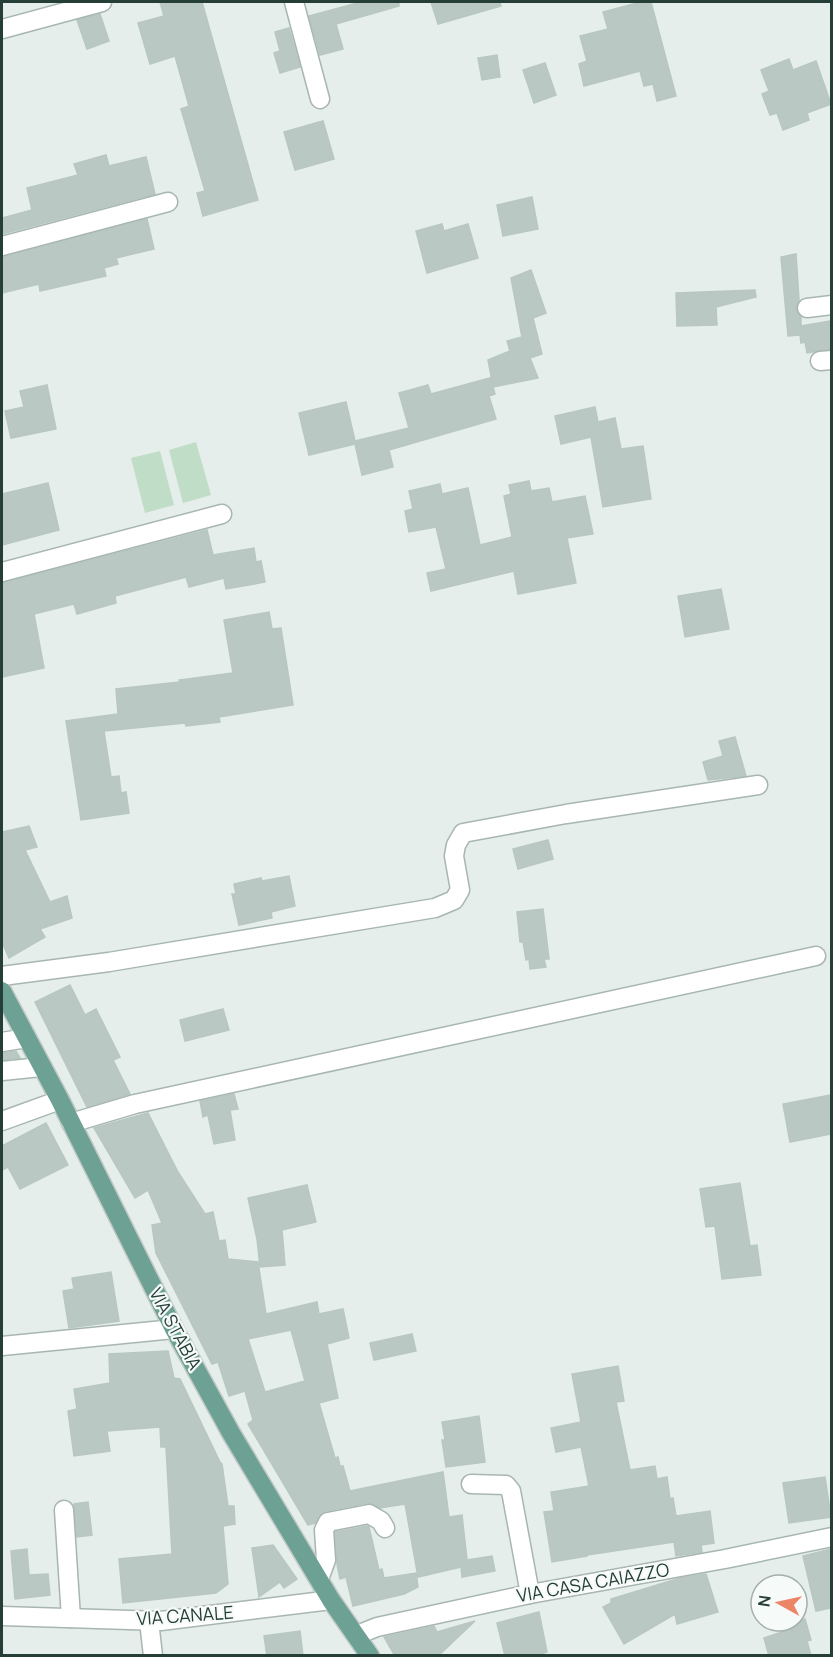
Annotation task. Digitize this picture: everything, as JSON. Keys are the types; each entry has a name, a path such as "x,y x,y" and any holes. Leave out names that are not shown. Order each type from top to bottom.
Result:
{"main road":[{"name":"VIA STABIA","path":"2,991 60,1100 174,1329 231,1433 331,1600 370,1656"}],"street":[{"path":"3,23 102,2"},
{"path":"294,2 320,99"},
{"path":"2,246 168,202"},
{"path":"807,308 831,305"},
{"path":"2,572 222,514"},
{"path":"2,976 121,960 435,908 454,900 459,890 454,856 456,845 463,833 566,814 758,785"},
{"path":"71,1123 135,1104 816,956"},
{"path":"2,1042 27,1038"},
{"path":"2,1071 41,1067"},
{"path":"2,1121 60,1100"},
{"path":"2,1346 174,1329"},
{"path":"471,1484 506,1485 511,1491 530,1594"},
{"path":"64,1510 71,1618"},
{"path":"319,1579 326,1560 324,1530 328,1522 369,1514 381,1521 385,1528"},
{"name":"VIA CASA CAIAZZO","path":"357,1635 377,1627 530,1594 831,1537"},
{"name":"VIA CANALE","path":"2,1616 149,1621 183,1619 331,1600"},
{"path":"149,1621 153,1656"}],"green space":[{"path":"196,442 211,495 183,503 169,450"},
{"path":"160,451 174,505 145,513 131,458"}],"building":[{"path":"160,2 202,2 258,200 203,216 197,193 205,191 181,109 189,106 175,56 150,64 138,23 164,16"},
{"path":"361,2 399,2 399,6 336,24 343,49 320,55 309,16"},
{"path":"431,2 500,2 501,6 438,24"},
{"path":"641,2 651,2 676,96 657,101 653,84 644,86 640,71 584,86 579,64 587,61 580,36 608,29 603,12"},
{"path":"100,14 109,41 87,49 77,20"},
{"path":"289,28 300,67 280,73 274,53 280,51 275,32"},
{"path":"497,55 500,77 482,80 478,58"},
{"path":"789,59 793,70 816,61 831,104 807,113 809,120 783,130 777,113 770,115 762,94 769,91 761,70"},
{"path":"545,63 556,95 534,103 523,70"},
{"path":"323,121 334,159 295,170 284,132"},
{"path":"106,155 109,166 146,157 155,194 2,234 2,218 32,210 27,188 78,175 74,164"},
{"path":"532,197 538,229 503,236 497,205"},
{"path":"147,219 154,249 116,258 118,264 104,268 106,276 40,291 39,284 2,293 2,257"},
{"path":"442,224 444,231 468,224 478,258 427,273 416,231"},
{"path":"796,254 799,300 796,309 801,317 801,326 831,321 831,349 807,353 805,342 801,343 800,335 788,336 781,257"},
{"path":"531,270 546,313 533,318 542,354 530,358 538,378 493,387 495,394 489,396 496,419 389,450 393,467 362,475 355,444 309,455 299,413 346,402 355,441 409,428 399,393 428,385 431,394 490,378 493,386 488,360 510,351 507,341 522,337 511,278"},
{"path":"755,290 756,297 716,307 717,325 677,326 676,293"},
{"path":"47,385 56,429 11,438 5,411 24,407 20,391"},
{"path":"595,407 598,422 615,418 621,449 643,446 651,499 603,507 591,437 561,444 555,416"},
{"path":"529,481 531,491 549,488 552,502 585,496 593,534 567,538 576,583 518,594 514,571 431,591 427,573 446,569 436,527 409,532 405,511 413,509 409,491 440,484 442,494 468,488 480,545 512,537 504,496 511,494 509,485"},
{"path":"48,483 59,530 2,545 2,494"},
{"path":"207,530 213,555 254,548 256,562 261,561 265,582 226,589 224,578 189,587 186,577 115,596 116,603 77,614 74,604 34,614 44,668 2,677 2,583"},
{"path":"721,589 729,629 685,637 678,596"},
{"path":"269,612 272,629 281,628 293,705 219,717 220,722 104,731 111,777 119,776 121,793 126,792 129,813 81,820 66,721 118,714 116,689 233,673 224,620"},
{"path":"735,737 746,776 708,780 703,762 723,756 719,741"},
{"path":"29,826 37,847 25,850 50,902 67,896 72,918 40,929 45,937 9,958 2,942 2,832"},
{"path":"548,840 553,859 518,869 513,849"},
{"path":"289,876 295,906 271,912 272,918 239,925 232,894 236,894 234,884 261,878 262,881"},
{"path":"543,909 549,959 544,959 546,967 530,969 523,942 520,942 517,912"},
{"path":"70,985 85,1015 96,1009 120,1057 113,1060 130,1094 87,1107 35,1002"},
{"path":"223,1009 229,1030 185,1041 180,1020"},
{"path":"16,1051 20,1058 2,1060 2,1053"},
{"path":"234,1094 238,1109 230,1110 235,1140 214,1144 208,1115 203,1117 200,1101"},
{"path":"831,1095 831,1134 790,1142 783,1104"},
{"path":"148,1113 178,1172 205,1214 213,1212 219,1241 225,1240 228,1259 258,1262 266,1314 317,1302 319,1314 343,1309 349,1338 327,1344 338,1398 319,1403 335,1458 338,1457 340,1466 343,1466 350,1491 443,1472 449,1517 462,1515 467,1560 492,1556 495,1571 462,1577 461,1567 418,1577 405,1504 380,1508 367,1503 326,1511 321,1513 315,1523 308,1525 248,1424 253,1420 245,1391 229,1396 218,1362 212,1364 156,1253 152,1225 162,1223 148,1190 135,1198 94,1128","holes":["291,1330 305,1381 265,1392 248,1339"]},
{"path":"46,1123 68,1165 20,1189 8,1167 2,1170 2,1146"},
{"path":"740,1183 750,1246 757,1245 761,1275 722,1279 715,1226 706,1227 700,1189"},
{"path":"307,1185 316,1222 282,1230 285,1265 260,1267 257,1239 248,1198"},
{"path":"111,1272 119,1321 69,1328 63,1291 74,1289 72,1278"},
{"path":"412,1334 416,1351 374,1360 370,1343"},
{"path":"168,1351 174,1378 180,1379 222,1464 228,1506 234,1506 235,1524 223,1526 228,1584 216,1593 123,1603 119,1559 172,1554 166,1447 161,1447 160,1427 107,1431 110,1451 74,1456 68,1411 77,1409 74,1389 110,1383 109,1354"},
{"path":"618,1366 624,1401 616,1402 630,1470 655,1466 657,1479 667,1477 670,1499 673,1498 676,1516 710,1511 714,1543 701,1545 702,1552 676,1556 674,1542 552,1562 544,1512 554,1511 551,1492 589,1486 581,1447 556,1452 551,1428 581,1422 572,1374"},
{"path":"479,1416 485,1462 446,1467 442,1422"},
{"path":"825,1477 831,1517 789,1523 783,1483"},
{"path":"88,1502 92,1535 77,1537 74,1504"},
{"path":"367,1526 379,1570 382,1569 384,1578 416,1573 418,1587 404,1594 353,1606 346,1577 340,1579 335,1532"},
{"path":"273,1545 297,1579 284,1588 280,1582 259,1597 252,1548"},
{"path":"27,1549 29,1575 48,1574 50,1595 15,1599 11,1551"},
{"path":"831,1549 831,1608 816,1611 809,1573 807,1573 803,1556"},
{"path":"706,1574 718,1612 677,1624 675,1614 624,1644 603,1607 611,1603 611,1599 680,1578"},
{"path":"539,1612 547,1652 535,1656 505,1656 497,1623"},
{"path":"475,1621 438,1656 395,1656 384,1637 434,1626 437,1632"},
{"path":"300,1631 303,1656 267,1656 264,1636"},
{"path":"779,1633 809,1633 811,1640 807,1641 811,1656 769,1656 764,1638"}]}
